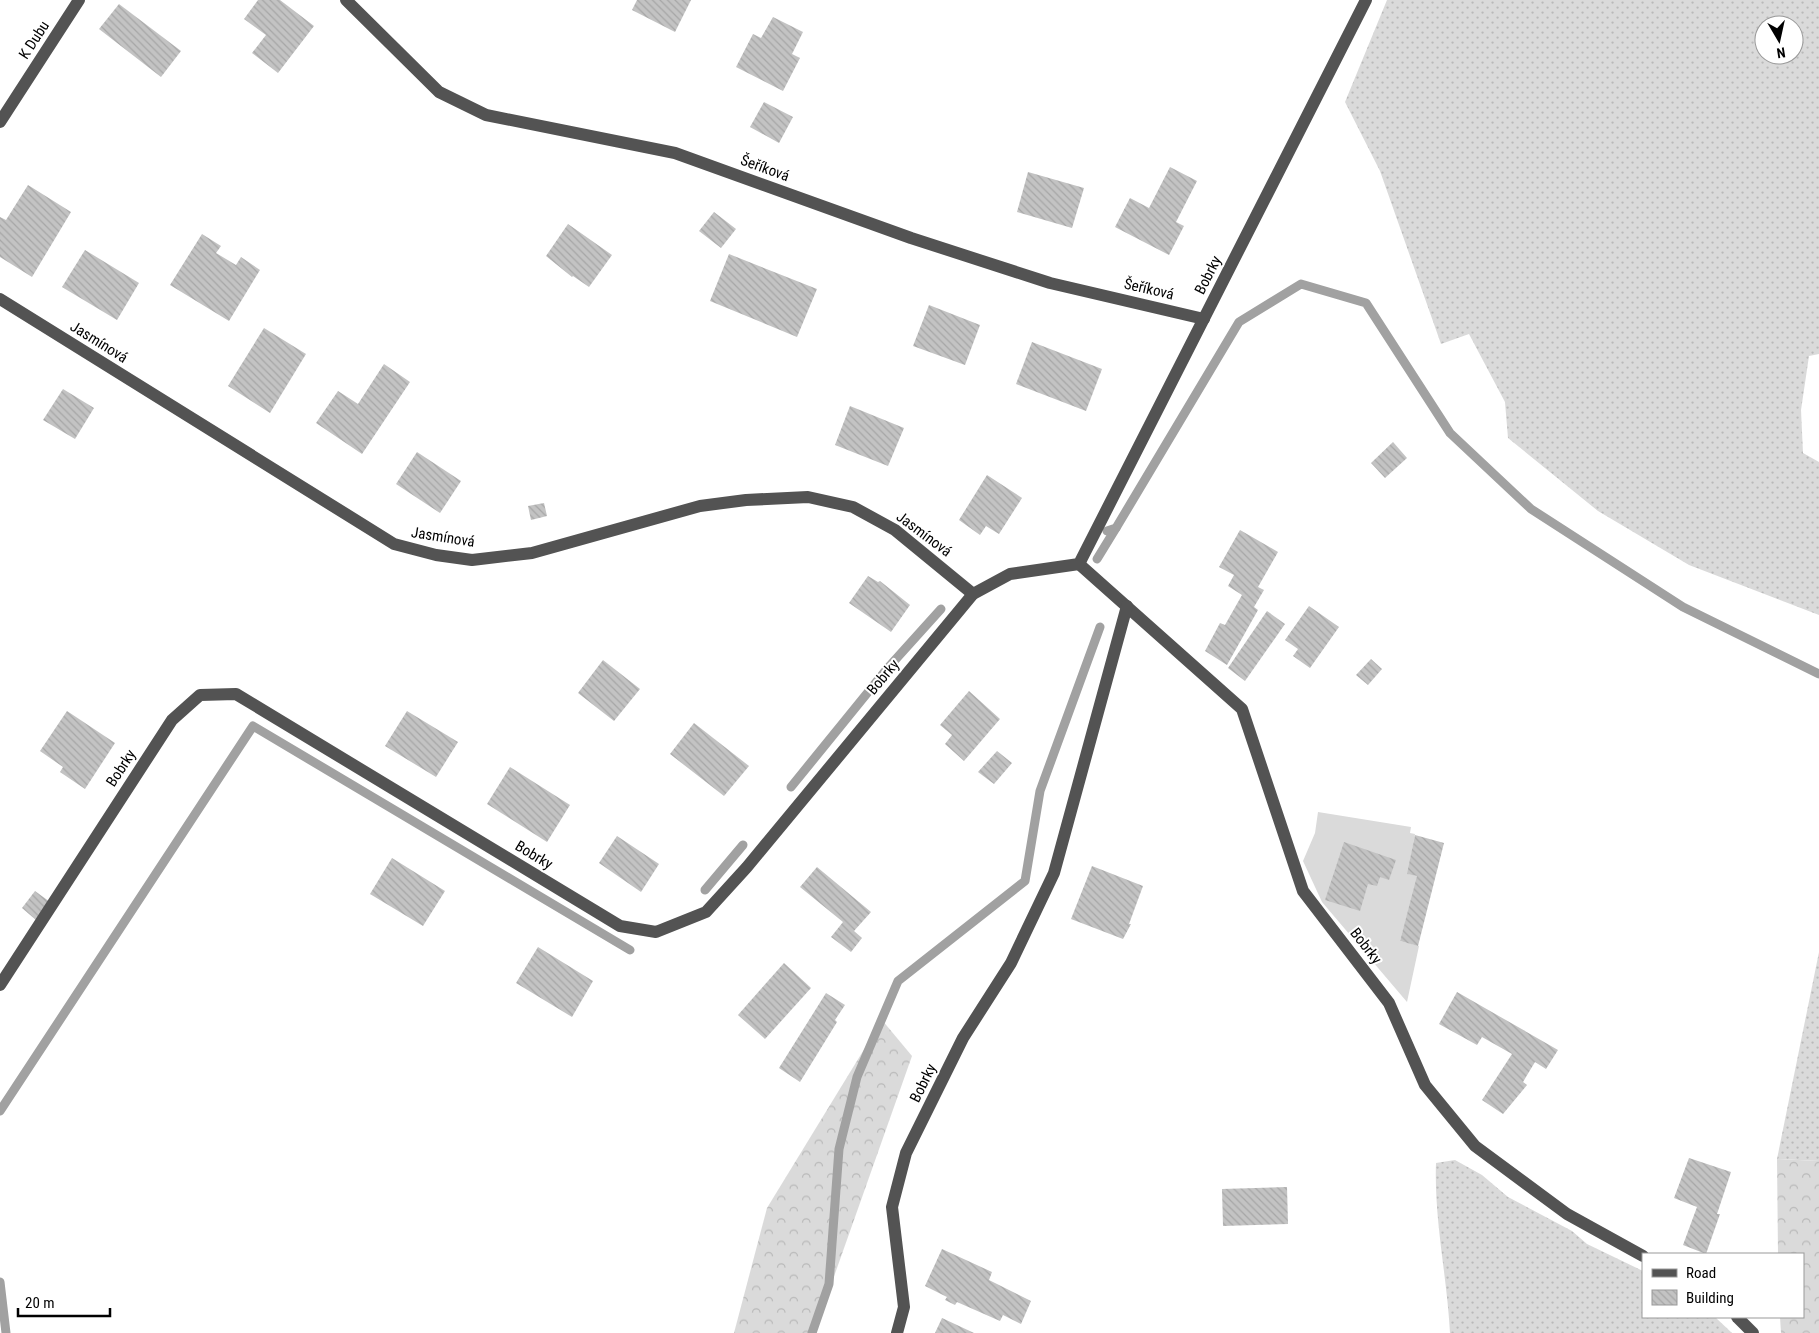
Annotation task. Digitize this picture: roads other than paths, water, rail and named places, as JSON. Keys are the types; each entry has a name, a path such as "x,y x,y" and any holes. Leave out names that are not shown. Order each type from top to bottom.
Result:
{"street":[{"name":"K Dubu","path":"0,122 79,0"},
{"name":"Šeříková","path":"346,0 439,92 486,115 675,153 911,238 1040,280 1204,319"},
{"name":"Bobrky","path":"1079,564 1366,0"},
{"name":"Jasmínová","path":"0,299 394,544 436,555 472,560 532,553 700,506 746,500 808,497 853,507 895,530 973,594"},
{"name":"Bobrky","path":"0,985 172,720 200,694 236,694 620,926 656,932 706,912 747,867 973,594 1010,574 1079,564 1242,709 1303,891 1389,1003 1425,1085 1475,1146 1567,1214 1642,1255"},
{"name":"Bobrky","path":"897,1333 904,1308 892,1207 906,1153 963,1038 1011,964 1054,873 1127,606"},
{"path":"1738,1318 1753,1333"}],"waterway":[{"path":"1107,531 1116,528 1239,322 1301,284 1366,303 1450,433 1531,509 1683,607 1819,674"},
{"path":"1097,559 1116,528"},
{"path":"791,787 886,670 941,609"},
{"path":"812,1333 829,1284 839,1149 857,1077 898,981 1025,881 1040,791 1100,627"},
{"path":"0,1111 253,726 630,950"},
{"path":"705,890 743,845"},
{"path":"0,1282 6,1333"}]}
